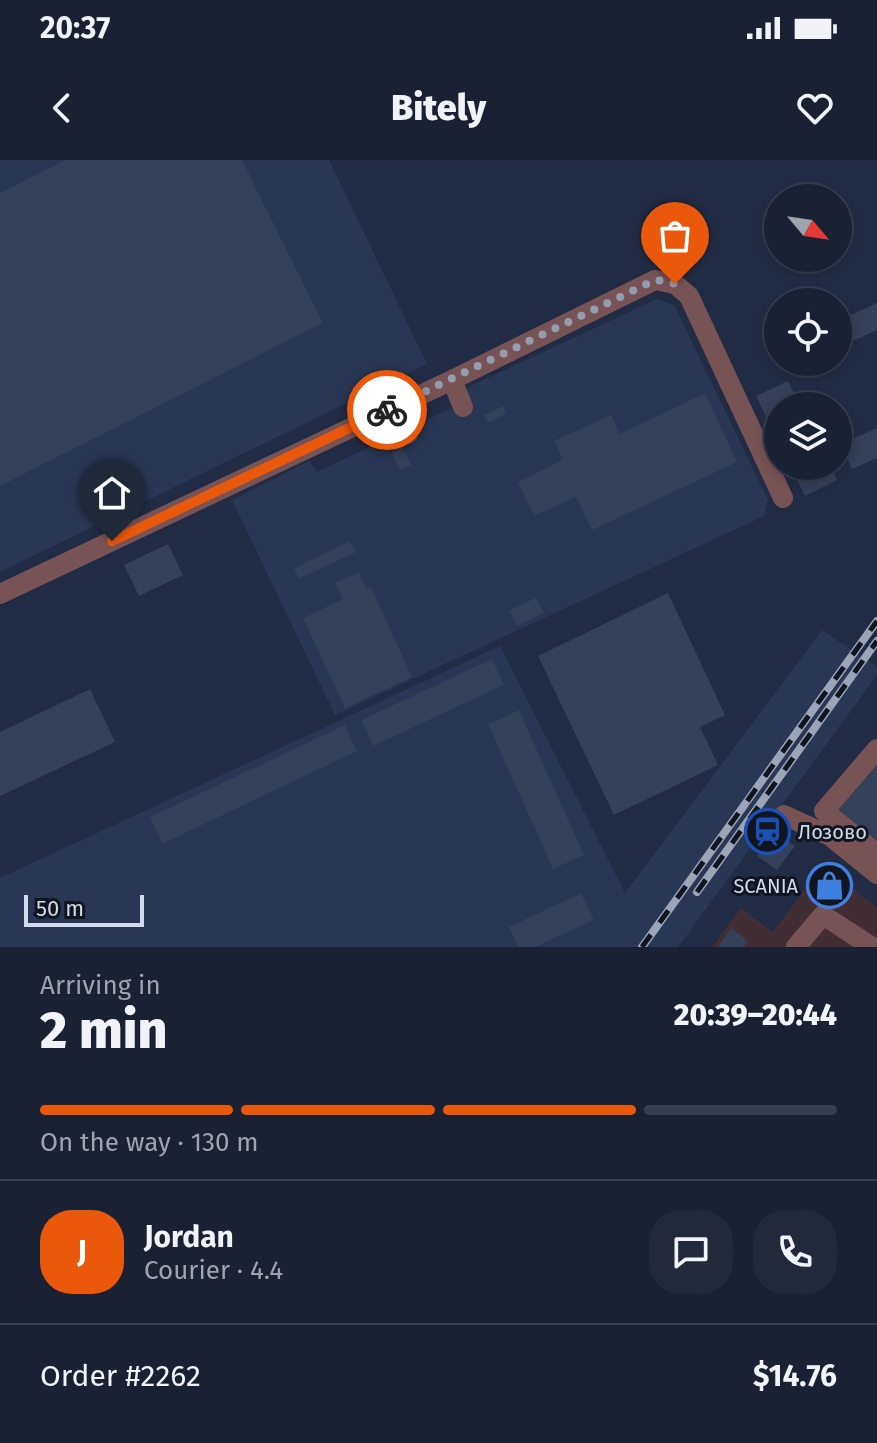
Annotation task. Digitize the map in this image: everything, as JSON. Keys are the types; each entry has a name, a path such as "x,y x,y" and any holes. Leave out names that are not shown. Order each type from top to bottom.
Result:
{"lane":[{"path":"0,594 393,407 462,394 655,280 667,281 689,296 783,498"},
{"path":"393,407 408,434"},
{"path":"877,749 824,811 877,854"},
{"path":"784,815 830,836 877,874"},
{"path":"796,947 823,915 872,947"}],"shaded area":[{"path":"0,160 329,160 427,364 0,572"},
{"path":"657,299 674,305 768,500 764,516 335,715 232,500 309,461 317,472 470,399 466,388"},
{"path":"822,630 877,667 877,675 678,947 0,947 0,878 500,646 625,893"},
{"name":"SCANIA","path":"823,865 877,908 877,947 712,947 741,908 773,932"}],"building":[{"path":"65,160 242,160 323,323 0,486 0,193"},
{"path":"877,303 877,330 852,342 852,315"},
{"path":"788,381 793,392 765,392"},
{"path":"764,392 764,412 756,396"},
{"path":"705,393 737,462 592,530 576,497 534,516 518,482 563,460 554,441 611,415 620,434"},
{"path":"503,406 507,414 488,423 484,415"},
{"path":"877,428 877,458 852,469 852,439"},
{"path":"402,447 411,465 400,470 391,452"},
{"path":"797,480 837,480 805,496"},
{"path":"350,541 356,552 299,579 294,568"},
{"path":"168,544 183,575 139,596 124,565"},
{"path":"359,572 366,589 371,587 412,677 345,708 303,618 343,599 335,583"},
{"path":"668,593 725,715 700,727 718,765 614,815 538,656"},
{"path":"536,598 544,613 517,626 509,610"},
{"path":"492,659 504,685 373,746 361,720"},
{"path":"90,689 115,742 0,796 0,732"},
{"path":"519,710 584,855 553,869 488,724"},
{"path":"345,725 357,751 162,844 150,817"},
{"path":"875,764 877,766 877,851 833,815"},
{"path":"780,835 795,846 777,870 757,856 764,846 768,850"},
{"path":"581,893 594,920 535,947 518,947 509,927"},
{"path":"731,928 748,941 744,947 718,947"}],"railway":[{"path":"642,947 877,621"},
{"path":"697,892 877,641"}],"way so far":[{"path":"387,410 655,280 675,284"}],"place":[{"name":"Лозово","path":"767,832"},
{"name":"SCANIA","path":"829,886"}],"route":[{"path":"112,541 387,410"}]}
